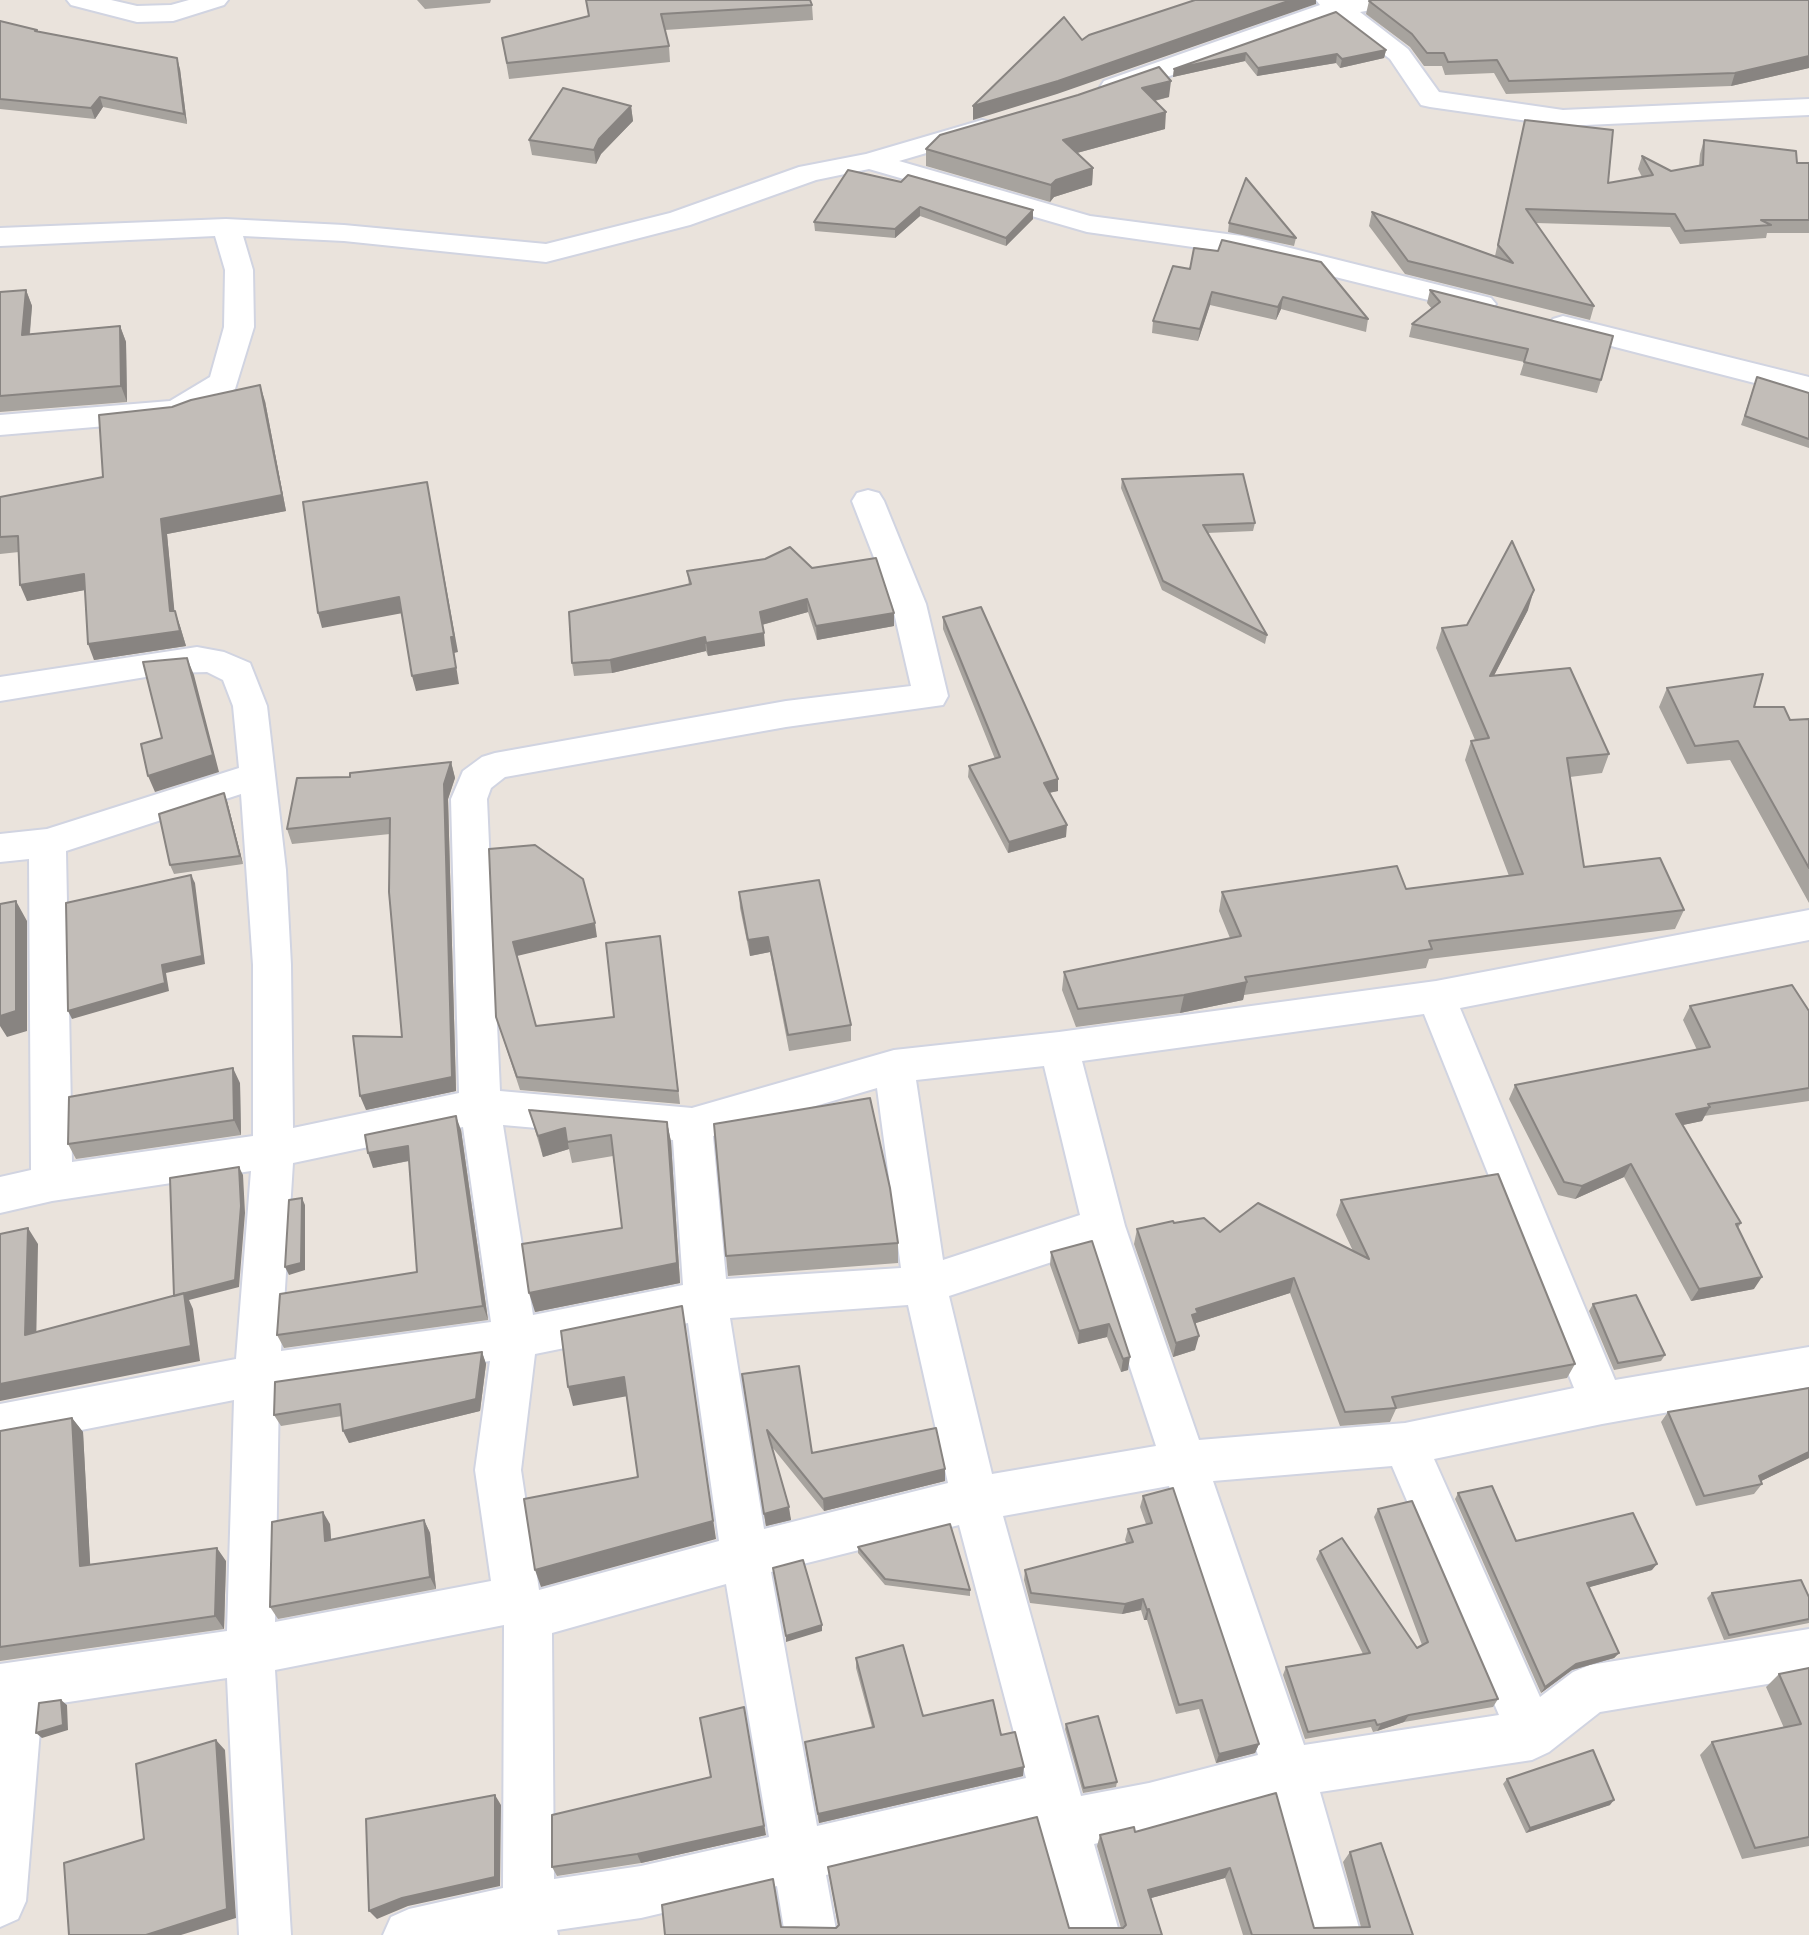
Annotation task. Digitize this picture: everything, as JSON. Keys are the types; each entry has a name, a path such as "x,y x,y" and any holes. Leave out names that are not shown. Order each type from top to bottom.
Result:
{"street":[{"path":"80,0 137,14 173,13 215,0"},
{"path":"1090,95 1333,4 1391,0"},
{"path":"1333,4 1399,54 1430,99 1563,118 1809,107"},
{"path":"0,237 226,227 344,233 492,250 546,253 680,219 809,173 870,161 1001,122"},
{"path":"870,161 1087,224 1242,245 1809,387"},
{"path":"0,425 177,410 224,382 239,327 239,270 226,227"},
{"path":"530,1922 522,1608 498,1470 515,1338 480,1106 469,799 476,780 495,766 786,714 931,696 909,604 867,500"},
{"path":"0,689 170,661 212,661 238,672 250,706 255,776 267,870 272,965 273,1150 257,1375 250,1651 265,1935"},
{"path":"0,848 47,843 255,776"},
{"path":"47,843 51,1182"},
{"path":"0,1195 51,1182 273,1150 480,1106 692,1125 894,1066 1059,1048 1436,997 1809,925"},
{"path":"1436,997 1602,1403"},
{"path":"1059,1048 1104,1226 1289,1772 1335,1935"},
{"path":"894,1066 925,1284 975,1499 1094,1935"},
{"path":"692,1125 706,1300 745,1557 811,1935"},
{"path":"0,1425 257,1375 515,1338 706,1300 925,1284 1104,1226"},
{"path":"0,1901 10,1686 522,1608 745,1557 848,1528 975,1499 1185,1462 1405,1444 1602,1403 1809,1367"},
{"path":"1405,1444 1532,1735"},
{"path":"409,1935 530,1922 797,1853 1059,1810 1149,1808 1289,1772 1532,1735 1590,1689 1809,1653"}],"building":[{"path":"586,0 810,0 812,5 661,14 669,46 507,63 502,38 589,16"},
{"path":"1195,0 1291,0 1058,81 973,106 1064,17 1082,40 1089,35"},
{"path":"1809,0 1809,56 1735,73 1509,81 1497,60 1448,62 1444,53 1427,53 1412,34 1369,1"},
{"path":"1336,12 1386,50 1342,59 1337,54 1258,68 1246,53 1174,69"},
{"path":"0,21 37,30 35,31 177,58 184,114 100,97 91,108 0,99"},
{"path":"1159,67 1171,81 1142,88 1166,112 1063,140 1093,168 1056,180 1051,185 926,149 940,135 1078,95"},
{"path":"563,88 631,106 599,139 594,150 529,140"},
{"path":"1525,120 1613,130 1608,183 1653,175 1642,156 1671,171 1703,165 1704,140 1796,151 1797,163 1809,163 1809,220 1761,220 1771,225 1685,231 1675,214 1526,209 1594,306 1408,261 1372,212 1513,263 1498,245"},
{"path":"848,170 901,182 908,175 1033,210 1006,238 920,207 895,229 814,222"},
{"path":"1246,178 1296,238 1229,223"},
{"path":"1222,240 1321,262 1368,319 1283,297 1278,307 1212,292 1200,329 1153,321 1173,266 1190,269 1194,248 1218,251"},
{"path":"26,290 22,335 120,326 121,386 0,396 0,292"},
{"path":"1430,290 1613,336 1601,380 1524,362 1528,349 1412,324 1440,302"},
{"path":"1757,377 1809,393 1809,439 1745,416"},
{"path":"260,385 282,495 161,519 170,611 175,611 180,631 88,644 84,574 20,585 18,536 0,537 0,497 103,477 99,415 172,407 191,400"},
{"path":"1243,474 1255,523 1203,525 1267,635 1163,581 1122,479"},
{"path":"427,482 454,637 451,637 456,668 412,676 399,597 318,613 303,502"},
{"path":"1512,541 1534,590 1490,676 1570,668 1609,754 1567,758 1584,867 1660,858 1684,910 1429,941 1432,949 1245,977 1247,982 1184,995 1078,1009 1064,972 1241,936 1222,892 1397,866 1406,889 1523,874 1471,741 1489,738 1442,628 1467,625"},
{"path":"790,547 812,568 876,558 894,613 816,626 807,599 760,612 764,633 706,643 705,637 610,660 572,663 569,612 691,584 687,571 765,559"},
{"path":"981,607 1058,779 1044,783 1067,825 1009,842 969,766 1000,757 943,617"},
{"path":"187,658 213,755 148,776 141,744 162,738 143,662"},
{"path":"1763,674 1754,707 1784,707 1790,720 1809,719 1809,868 1738,741 1695,746 1667,688"},
{"path":"451,762 444,784 452,1077 360,1096 353,1036 402,1037 389,892 390,818 287,829 297,778 350,777 350,773"},
{"path":"224,793 240,856 170,865 159,814"},
{"path":"535,845 583,879 595,923 513,942 536,1026 614,1017 606,943 660,936 678,1091 517,1077 496,1017 489,849"},
{"path":"191,875 202,956 162,965 165,983 68,1011 66,903"},
{"path":"819,880 851,1025 788,1035 768,937 748,940 739,892"},
{"path":"16,901 16,1011 0,1016 0,904"},
{"path":"1792,985 1809,1011 1809,1088 1708,1104 1710,1107 1676,1114 1741,1223 1736,1224 1762,1277 1699,1289 1631,1164 1582,1186 1564,1182 1515,1085 1710,1047 1690,1006"},
{"path":"233,1068 234,1120 68,1144 69,1097"},
{"path":"870,1098 890,1188 898,1243 726,1256 714,1124"},
{"path":"529,1110 667,1122 677,1263 529,1293 522,1244 622,1228 611,1135 567,1142 565,1128 538,1136"},
{"path":"456,1116 483,1306 277,1335 280,1294 417,1272 408,1146 368,1153 365,1135"},
{"path":"239,1167 241,1206 235,1280 174,1296 170,1178"},
{"path":"1498,1174 1575,1364 1392,1397 1396,1408 1345,1412 1294,1278 1196,1309 1198,1313 1192,1315 1199,1336 1176,1343 1137,1229 1204,1218 1220,1232 1258,1203 1369,1259 1341,1200"},
{"path":"302,1198 301,1263 285,1267 289,1200"},
{"path":"28,1228 25,1335 184,1293 191,1346 0,1384 0,1234"},
{"path":"1092,1241 1130,1357 1123,1359 1109,1324 1079,1331 1051,1252"},
{"path":"1636,1295 1665,1355 1618,1363 1593,1304"},
{"path":"682,1306 713,1521 535,1570 524,1499 638,1477 624,1377 568,1387 561,1331"},
{"path":"482,1352 476,1399 343,1431 340,1404 274,1415 275,1382"},
{"path":"799,1366 812,1453 936,1428 945,1469 823,1499 767,1430 789,1507 764,1514 742,1374"},
{"path":"1809,1388 1809,1452 1759,1476 1762,1484 1704,1496 1668,1412"},
{"path":"72,1418 80,1566 217,1548 215,1616 0,1647 0,1431"},
{"path":"1492,1486 1516,1541 1633,1513 1657,1564 1587,1583 1619,1653 1576,1664 1545,1687 1458,1493"},
{"path":"1173,1488 1259,1744 1219,1754 1202,1700 1179,1705 1149,1609 1147,1610 1143,1599 1125,1604 1031,1593 1025,1570 1133,1542 1128,1529 1152,1523 1143,1496"},
{"path":"1412,1501 1498,1699 1409,1715 1377,1725 1375,1720 1308,1732 1286,1667 1370,1653 1320,1551 1342,1538 1417,1648 1428,1642 1378,1509"},
{"path":"323,1512 325,1541 424,1520 430,1577 270,1607 272,1522"},
{"path":"950,1524 970,1590 885,1579 858,1547"},
{"path":"803,1560 822,1625 786,1636 773,1568"},
{"path":"1801,1580 1809,1597 1809,1619 1729,1635 1712,1593"},
{"path":"903,1645 923,1716 993,1700 1001,1735 1015,1732 1024,1767 818,1814 805,1742 874,1727 856,1658"},
{"path":"1809,1668 1809,1837 1755,1848 1712,1742 1801,1724 1779,1674"},
{"path":"61,1700 63,1725 36,1733 39,1703"},
{"path":"744,1707 764,1826 637,1854 552,1867 552,1815 711,1777 700,1718"},
{"path":"1098,1716 1117,1782 1084,1788 1066,1724"},
{"path":"216,1740 227,1909 146,1935 69,1935 64,1863 144,1839 136,1764"},
{"path":"1593,1750 1614,1800 1530,1828 1507,1779"},
{"path":"1276,1793 1314,1928 1370,1927 1350,1852 1381,1843 1413,1935 1252,1935 1230,1868 1148,1890 1162,1935 665,1935 662,1905 773,1879 781,1927 836,1928 839,1925 828,1867 1037,1817 1069,1928 1123,1928 1126,1925 1100,1835 1134,1827 1135,1832"},
{"path":"495,1795 495,1877 402,1898 369,1911 366,1819"}]}
